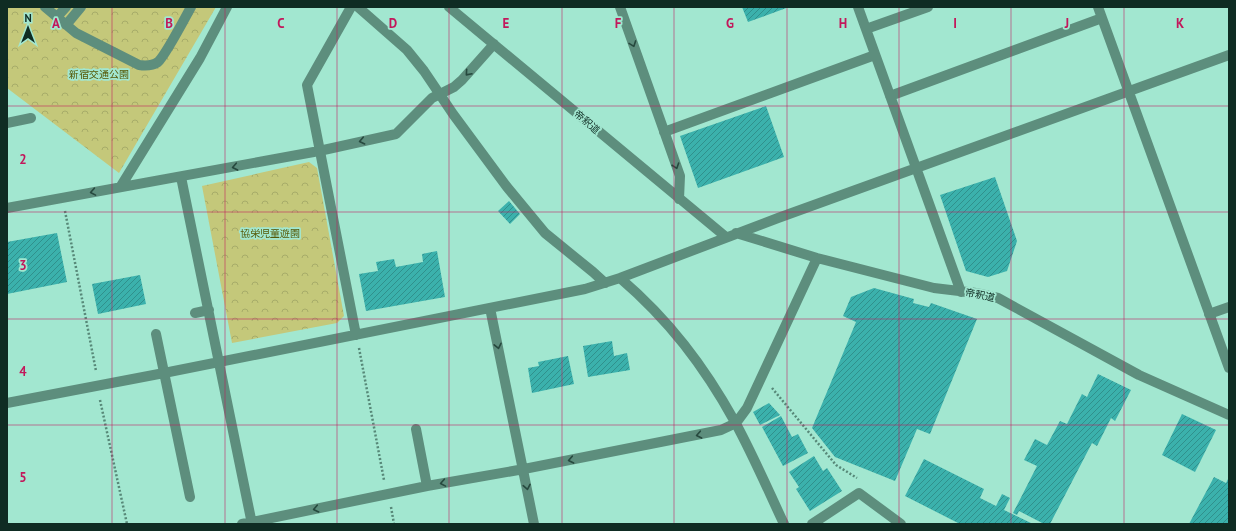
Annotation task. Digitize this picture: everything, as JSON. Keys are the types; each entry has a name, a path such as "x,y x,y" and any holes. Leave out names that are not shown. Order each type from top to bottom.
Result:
{"street":[{"path":"45,7 76,33 139,65 148,66 161,59 191,7"},
{"path":"57,17 66,7"},
{"path":"66,25 81,7"},
{"path":"121,186 200,58 227,7"},
{"path":"351,7 307,85 356,335"},
{"path":"358,7 407,50 441,94 453,114 507,187 546,232 605,283"},
{"name":"帝釈道","path":"449,7 679,199 731,235 934,288 998,298 1139,375 1229,414"},
{"path":"620,7 680,176 679,199"},
{"path":"858,7 961,292"},
{"path":"866,29 928,7"},
{"path":"1098,7 1229,368"},
{"path":"890,96 1102,18"},
{"path":"7,208 121,186 183,182 396,134 432,98 454,87 462,80 494,44"},
{"path":"664,132 875,55"},
{"path":"7,402 164,374 585,289 620,278 731,235 1229,56"},
{"path":"7,123 31,118"},
{"path":"183,182 252,523"},
{"path":"242,524 427,486 524,469 721,430 736,423 747,408 817,258"},
{"path":"620,278 642,297 662,318 678,336 704,371 736,423 784,524"},
{"path":"1209,314 1229,307"},
{"path":"490,308 534,524"},
{"path":"196,313 209,310"},
{"path":"156,334 190,497"},
{"path":"416,429 427,486"},
{"path":"812,524 859,493 901,524"}],"path":[{"path":"62,197 96,372"},
{"path":"359,347 385,484"},
{"path":"762,377 836,465 861,480"},
{"path":"99,395 126,524"},
{"path":"390,506 394,524"}],"green space":[{"name":"新宿交通公園","path":"7,7 216,7 119,173 7,88"},
{"name":"協栄児童遊園","path":"309,162 317,168 344,316 337,323 232,343 202,186"}],"building":[{"path":"742,7 789,7 748,22"},
{"path":"766,106 784,157 698,188 680,136"},
{"path":"995,177 1017,241 1007,271 988,277 966,271 940,195"},
{"path":"509,201 520,214 510,224 498,211"},
{"path":"57,233 67,282 7,294 7,242"},
{"path":"437,251 445,297 366,311 359,274 378,271 376,262 394,259 396,267 423,262 422,254"},
{"path":"140,275 146,304 98,314 92,284"},
{"path":"874,288 914,299 913,303 929,307 931,303 977,319 930,434 917,429 895,481 835,457 812,428 856,322 843,316 851,297"},
{"path":"612,341 614,356 627,353 630,370 588,377 583,346"},
{"path":"568,356 574,384 532,393 528,368 539,366 538,362"},
{"path":"1098,374 1131,390 1115,421 1111,418 1097,446 1092,443 1050,524 1044,524 1019,511 1017,515 1013,513 1037,466 1024,460 1035,439 1047,445 1060,421 1067,424 1082,394 1087,397"},
{"path":"769,403 780,415 760,425 753,412"},
{"path":"1182,414 1216,430 1195,472 1162,455"},
{"path":"781,416 792,437 798,434 808,453 783,466 762,427"},
{"path":"814,456 823,471 827,468 842,491 810,511 796,489 799,487 789,472"},
{"path":"924,459 984,489 980,498 996,506 1002,494 1010,498 1004,510 1033,524 960,524 905,496"},
{"path":"1214,477 1226,483 1229,477 1229,524 1189,524"}]}
